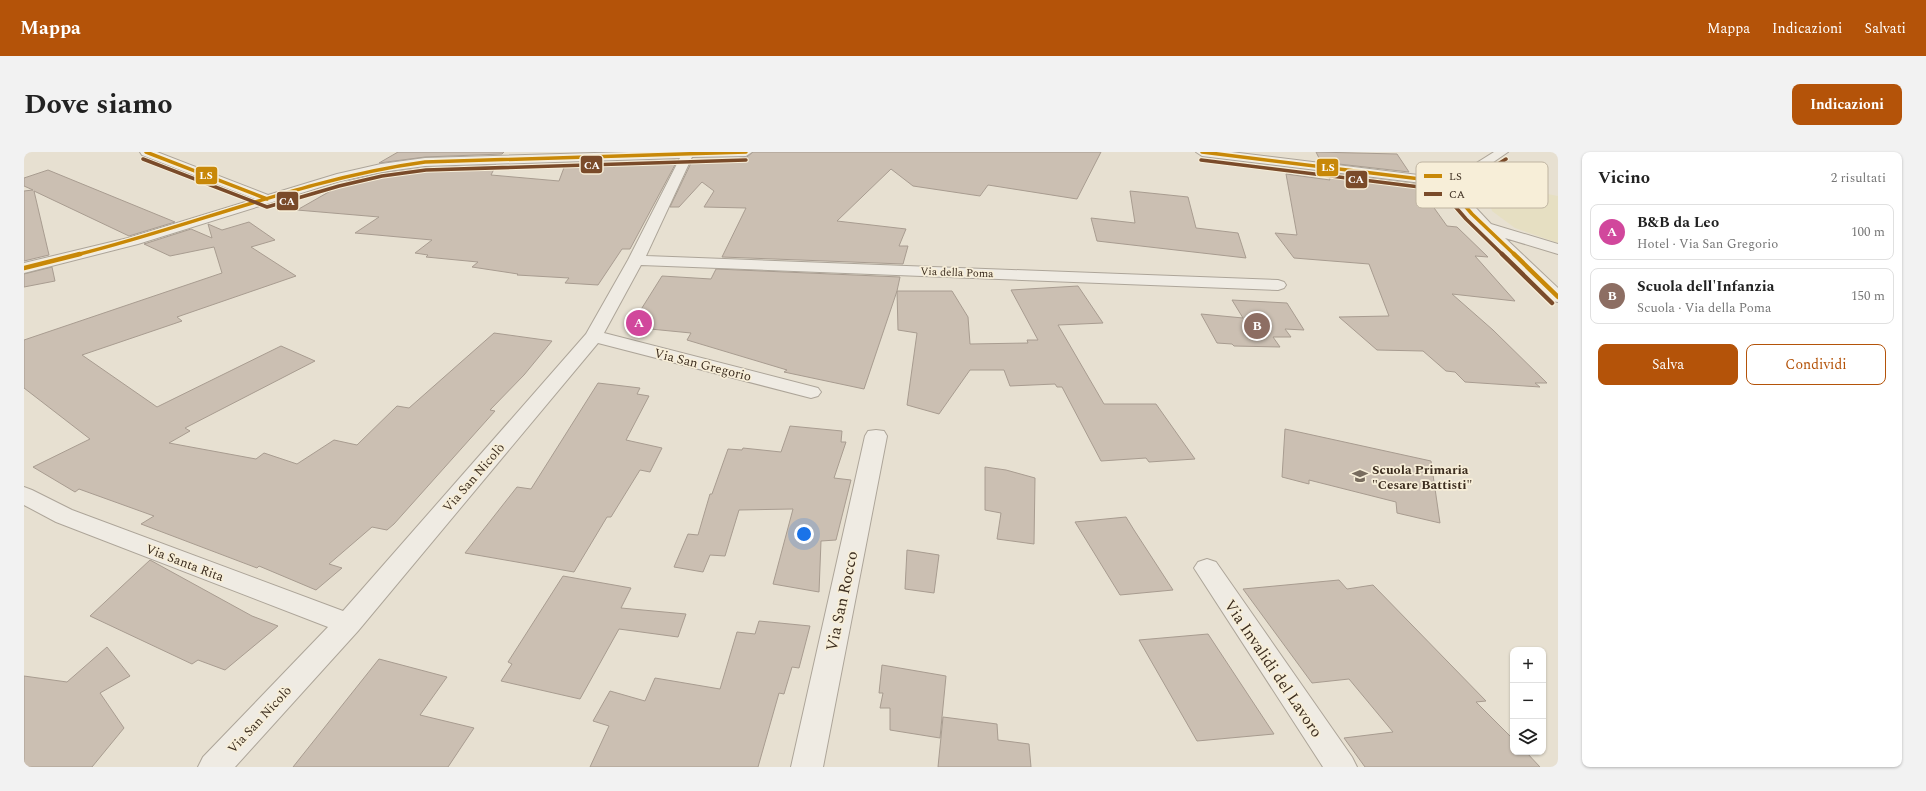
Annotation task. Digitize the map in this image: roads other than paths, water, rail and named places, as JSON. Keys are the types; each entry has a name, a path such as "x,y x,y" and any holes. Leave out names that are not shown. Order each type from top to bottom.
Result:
{"street":[{"path":"146,152 267,199"},
{"path":"24,268 133,241 337,178 381,168 425,162 579,154 687,155 746,152"},
{"path":"1202,152 1416,178"},
{"path":"1486,162 1502,152"},
{"name":"Via San Nicolò","path":"214,767 348,624 594,336 636,260 687,155"},
{"path":"1468,208 1486,228 1558,297"},
{"path":"1486,228 1558,249"},
{"name":"Via della Poma","path":"636,260 1278,285"},
{"name":"Via San Gregorio","path":"594,336 811,392"},
{"name":"Via San Rocco","path":"806,767 876,436"},
{"name":"Via Santa Rita","path":"24,496 64,516 348,624"},
{"name":"Via Invalidi del Lavoro","path":"1207,568 1341,767"}],"place":[{"name":"B&B da Leo","path":"639,323"},
{"name":"Scuola dell'Infanzia","path":"1257,326"},
{"name":"Scuola Primaria \"Cesare Battisti\"","path":"1360,476"}]}
